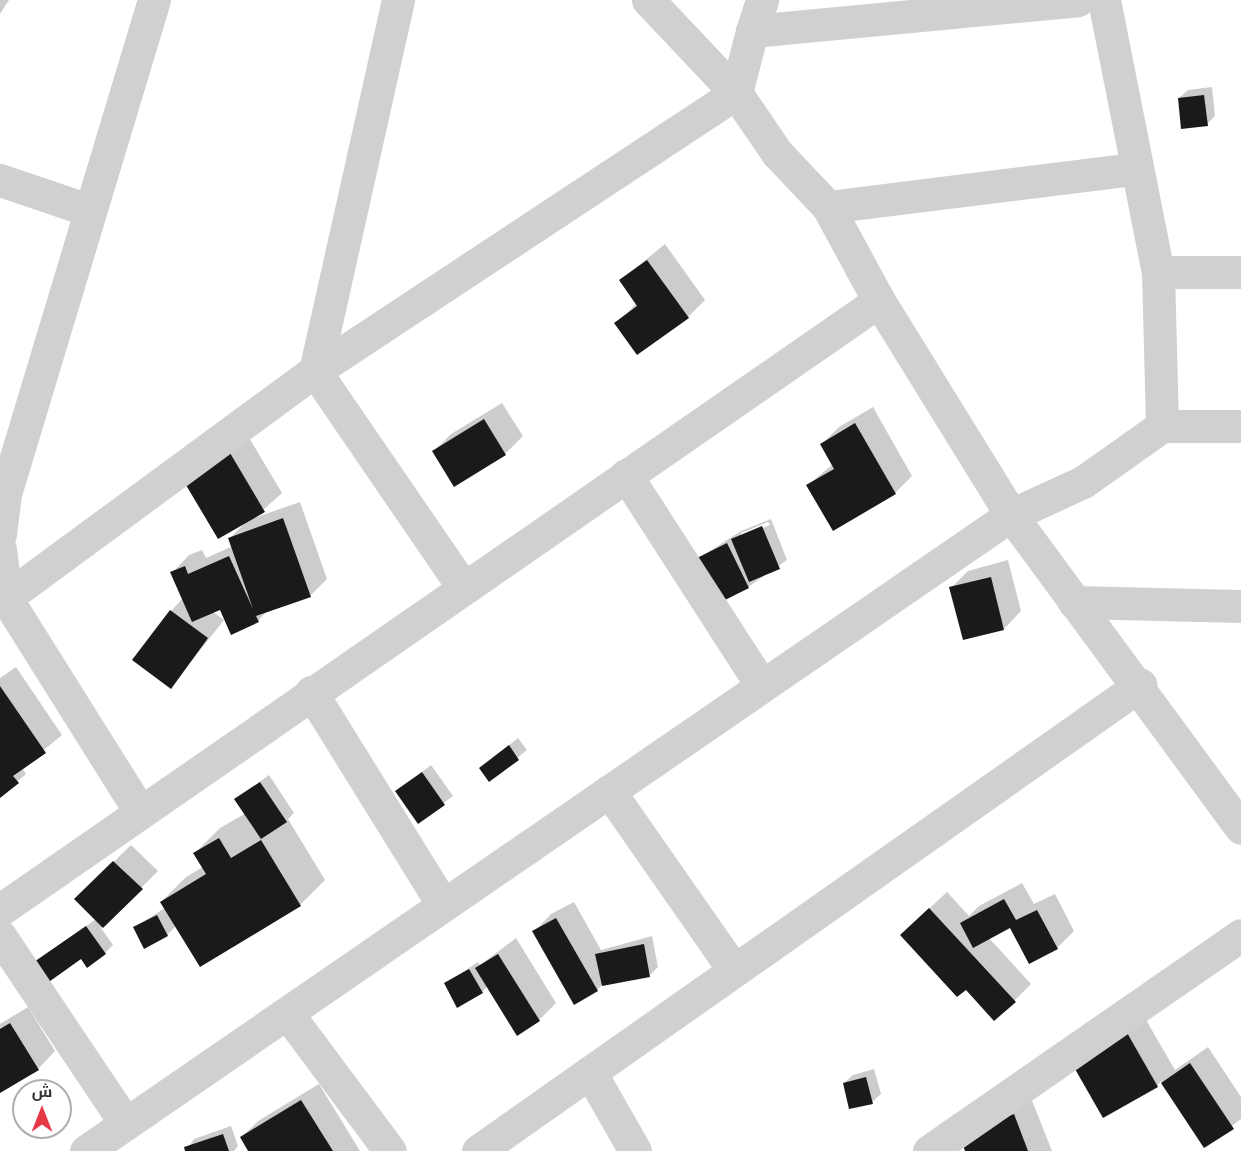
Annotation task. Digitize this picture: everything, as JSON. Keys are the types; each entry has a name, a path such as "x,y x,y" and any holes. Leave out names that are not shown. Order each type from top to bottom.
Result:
{"street":[{"path":"0,534 5,494 88,210 154,0"},
{"path":"398,0 315,371 464,587"},
{"path":"648,0 736,93 777,153 828,207 879,301 1011,514 1074,602 1230,796 1241,828"},
{"path":"3,600 315,371 736,93 762,0"},
{"path":"752,31 1078,0"},
{"path":"1104,0 1158,272 1162,426"},
{"path":"828,207 1136,169"},
{"path":"0,180 88,210"},
{"path":"1158,272 1241,272"},
{"path":"0,910 139,810 879,301"},
{"path":"86,1151 1011,514 1083,482 1162,426 1241,426"},
{"path":"626,475 762,686"},
{"path":"0,549 3,600 139,810"},
{"path":"1074,602 1241,606"},
{"path":"478,1151 1140,685"},
{"path":"311,692 443,905"},
{"path":"609,791 734,970"},
{"path":"929,1151 1241,935"},
{"path":"0,936 126,1124"},
{"path":"287,1013 390,1151"},
{"path":"590,1072 635,1151"}],"building":[{"path":"1204,95 1208,126 1181,129 1178,98"},
{"path":"647,260 689,318 637,355 614,323 637,306 619,280"},
{"path":"484,419 506,455 454,487 432,451"},
{"path":"855,423 896,494 833,531 806,485 834,469 820,444"},
{"path":"230,453 265,512 218,539 183,480"},
{"path":"283,518 311,597 256,616 259,622 231,635 220,610 192,622 170,572 185,566 188,574 229,556 253,609 228,538"},
{"path":"762,526 780,569 749,582 731,539"},
{"path":"727,543 749,588 719,603 697,558"},
{"path":"991,577 1004,630 963,640 949,587"},
{"path":"170,610 208,638 171,689 132,660"},
{"path":"0,686 46,753 13,776 19,783 0,798"},
{"path":"509,745 519,760 489,782 479,768"},
{"path":"422,772 445,805 418,824 395,791"},
{"path":"260,782 287,822 261,839 234,799"},
{"path":"219,838 231,858 261,840 301,906 200,967 160,902 206,874 193,853"},
{"path":"113,861 143,889 103,928 74,899"},
{"path":"1004,899 1016,920 1037,910 1058,949 1029,964 1010,928 973,948 960,923"},
{"path":"929,908 1016,1002 994,1021 966,990 957,997 900,935"},
{"path":"157,915 168,936 144,949 133,927"},
{"path":"556,918 598,991 574,1005 532,931"},
{"path":"86,926 106,954 87,968 81,959 46,984 31,964"},
{"path":"644,944 650,977 602,986 595,954"},
{"path":"498,954 540,1021 517,1036 475,968"},
{"path":"469,969 483,993 457,1008 444,983"},
{"path":"1118,1017 1158,1087 1103,1118 1063,1048"},
{"path":"10,1023 39,1070 24,1079 12,1079 12,1086 0,1093 0,1029"},
{"path":"1190,1063 1234,1129 1204,1148 1161,1083"},
{"path":"866,1077 873,1104 849,1109 843,1083"},
{"path":"301,1100 333,1151 248,1151 240,1137"},
{"path":"1014,1114 1028,1151 965,1151 959,1135"},
{"path":"223,1134 229,1151 185,1151 184,1147"}]}
